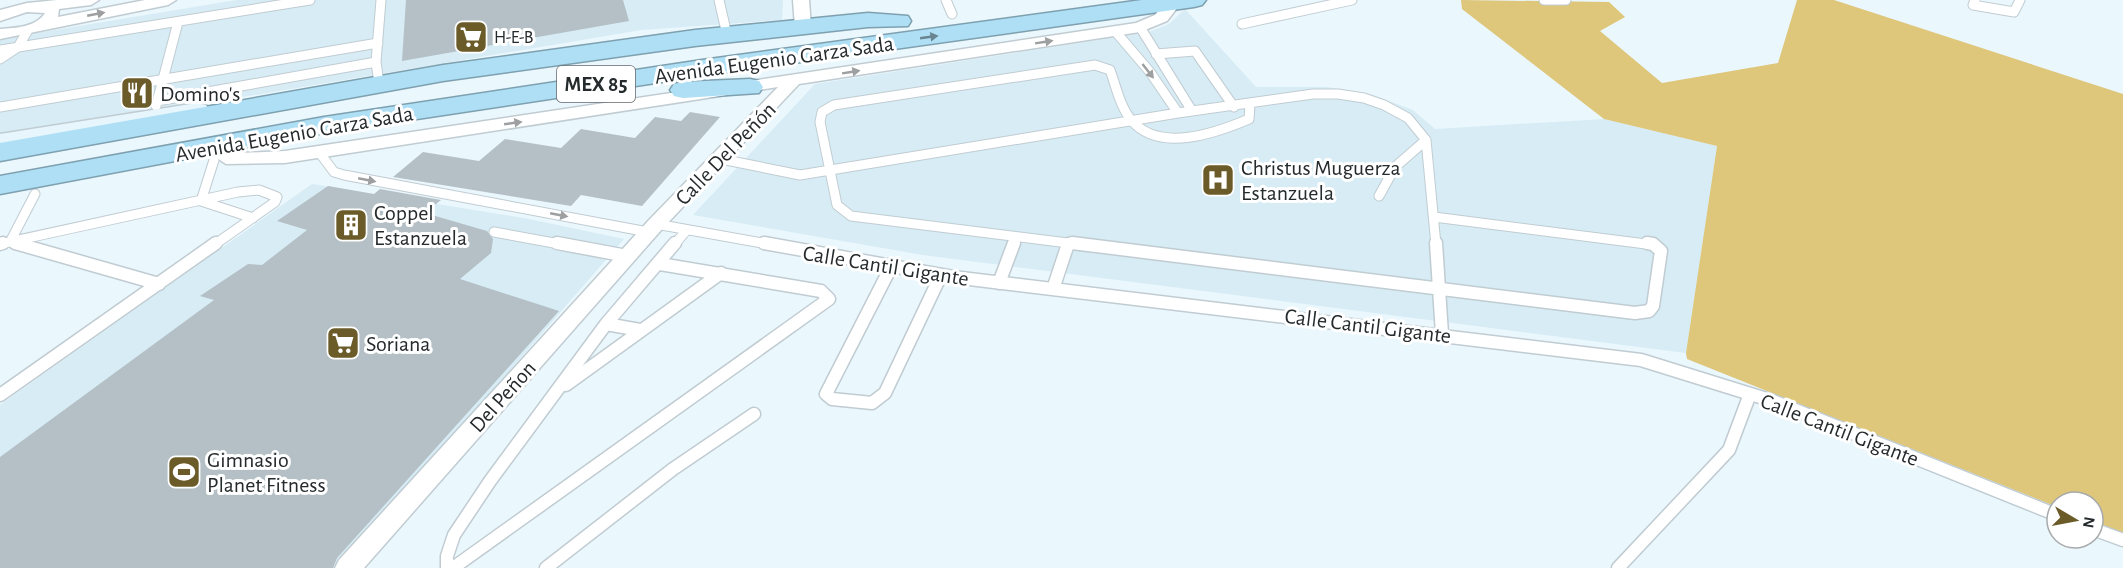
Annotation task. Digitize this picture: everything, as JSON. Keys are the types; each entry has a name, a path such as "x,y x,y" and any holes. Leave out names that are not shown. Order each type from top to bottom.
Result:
{"highway":[{"name":"Avenida Eugenio Garza Sada","path":"0,169 327,107 899,21 949,7 1046,0"},
{"name":"Avenida Eugenio Garza Sada","path":"0,185 324,125 870,45 1184,2"},
{"path":"0,152 221,115 378,73 727,35 799,8 899,21"},
{"path":"0,202 322,139 612,94 794,72 870,45"},
{"path":"612,94 750,87"}],"street":[{"path":"4,14 91,0"},
{"path":"0,34 168,0"},
{"path":"220,159 266,159 319,152 750,87 794,72 1140,27 1161,18 1184,2"},
{"path":"33,28 53,14 51,9 39,7"},
{"name":"Calle Del Peñón","path":"652,228 721,159 794,72"},
{"path":"0,142 155,108 272,103"},
{"name":"Del Peñon","path":"348,568 652,228"}],"lane":[{"path":"0,50 310,0"},
{"path":"178,22 155,108 378,73 381,0"},
{"path":"719,0 727,35"},
{"path":"1242,24 1352,0"},
{"path":"1544,0 1566,0"},
{"path":"1975,0 1973,5 2008,14 2014,12 2020,0"},
{"path":"1140,27 1192,111"},
{"path":"0,59 18,47 33,28"},
{"path":"1115,31 1150,72 1178,113"},
{"path":"0,107 378,43"},
{"path":"1156,54 1195,51 1234,107"},
{"path":"1250,105 1249,119 1225,131 1177,138 1145,134 1131,121 1110,70 1095,65 834,105 822,112 820,122 837,205 851,216 1642,313 1653,306 1660,247 1644,241 1434,217"},
{"path":"721,159 800,176 830,169 1178,113 1250,105 1313,94 1338,94 1364,98 1384,105 1408,118 1426,140 1442,334"},
{"path":"1379,196 1395,167 1426,140"},
{"name":"Calle Cantil Gigante","path":"319,152 334,172 344,176 941,275 1442,334 1641,360 1750,394 2045,510"},
{"path":"201,201 220,159"},
{"path":"0,395 253,218 275,202 278,197 250,190 5,243"},
{"path":"5,243 35,195"},
{"path":"201,201 253,218"},
{"path":"447,568 447,556 454,535 490,481 606,324 660,264 686,231"},
{"path":"494,232 627,256"},
{"path":"999,283 1016,238"},
{"path":"5,243 159,284"},
{"path":"1053,289 1068,244"},
{"path":"453,568 827,303 829,299 821,291 660,264"},
{"path":"891,267 826,394 832,399 872,403 885,393 941,275"},
{"path":"557,392 721,273"},
{"path":"606,324 640,330"},
{"path":"1617,568 1729,450 1750,394"},
{"path":"546,568 673,469 754,414"},
{"path":"2105,533 2123,540"}],"shaded area":[{"path":"237,0 783,0 782,20 641,30 0,138 0,39"},
{"path":"1461,0 1609,2 1625,17 1600,31 1662,83 1778,63 1797,0 1834,0 2123,94 2123,533 2105,526 2105,490 2045,490 2045,502 1687,359 1686,353 1717,146 1604,119 1462,9"},
{"name":"Christus Muguerza Estanzuela","path":"1185,9 1256,87 1327,87 1373,95 1413,110 1435,129 1604,119 1717,146 1686,353 923,255 693,215 815,84 1149,32 1169,24"},
{"path":"312,184 524,218 624,239 338,568 0,568 0,405"}],"building":[{"name":"H-E-B","path":"406,0 623,0 629,21 402,61"},
{"path":"690,112 720,117 642,206 581,195 571,206 393,177 423,152 479,161 505,139 561,148 581,129 635,138 655,117 681,121"},
{"path":"328,186 374,194 380,189 441,200 425,213 487,231 493,239 491,253 460,279 559,311 337,558 333,568 0,568 0,457 214,300 200,296 248,264 262,265 307,230 277,221"}],"place":[{"name":"H-E-B","path":"471,37"},
{"name":"Domino's","path":"137,93"},
{"name":"Christus Muguerza Estanzuela","path":"1218,180"},
{"name":"Coppel Estanzuela","path":"351,225"},
{"name":"Soriana","path":"343,343"},
{"name":"Gimnasio Planet Fitness","path":"184,472"}]}
